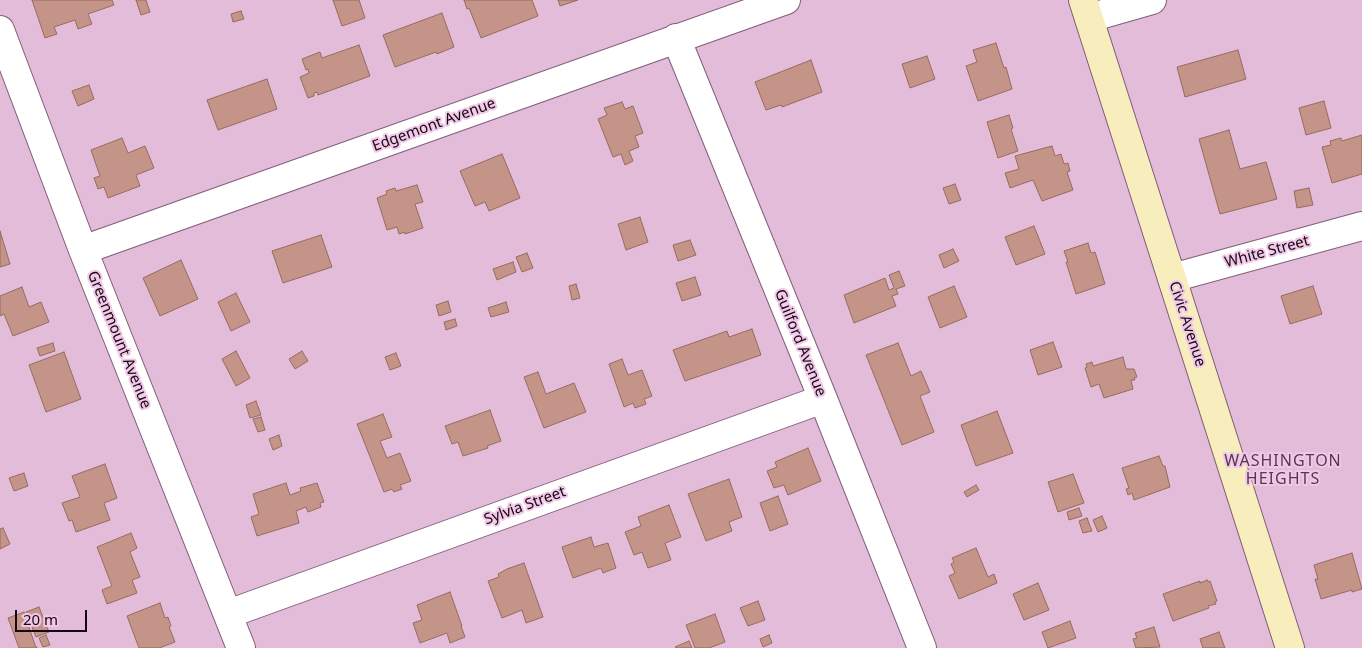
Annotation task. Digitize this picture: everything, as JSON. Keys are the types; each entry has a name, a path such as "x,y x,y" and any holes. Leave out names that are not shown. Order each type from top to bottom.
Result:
{"street":[{"name":"Edgemont Avenue","path":"83,250 786,0"},
{"path":"1086,9 1152,0"},
{"name":"Civic Avenue","path":"1086,9 1290,648"},
{"name":"Greenmount Avenue","path":"0,30 83,250 242,648"},
{"name":"Guilford Avenue","path":"676,38 922,648"},
{"name":"White Street","path":"1172,278 1362,226"},
{"name":"Sylvia Street","path":"228,614 823,399"}],"building":[{"path":"32,0 112,0 114,5 88,14 92,24 78,29 75,20 54,27 57,34 45,38"},
{"path":"136,0 146,0 150,12 141,15"},
{"path":"333,0 359,0 365,18 342,26"},
{"path":"464,0 532,0 538,16 481,38"},
{"path":"558,0 578,0 560,6"},
{"path":"241,11 244,19 233,22 231,14"},
{"path":"442,13 454,47 395,67 383,35"},
{"path":"996,43 1004,68 1006,67 1012,89 978,101 966,66 977,62 973,50"},
{"path":"359,45 370,76 318,95 317,92 314,93 314,96 308,98 300,77 309,73 302,59 320,52 322,58"},
{"path":"1238,50 1246,79 1185,97 1177,67"},
{"path":"927,56 935,79 910,88 902,64"},
{"path":"811,60 822,92 782,107 781,105 766,110 755,82"},
{"path":"267,79 277,109 218,130 207,100"},
{"path":"89,85 94,99 78,106 72,91"},
{"path":"1324,101 1331,128 1306,135 1299,108"},
{"path":"622,102 625,109 633,106 643,133 635,136 639,147 629,151 633,161 625,165 621,154 613,157 598,119 607,115 604,108"},
{"path":"1009,115 1018,151 998,158 987,122"},
{"path":"1229,130 1240,169 1266,162 1277,199 1220,214 1199,139"},
{"path":"1362,135 1362,174 1332,183 1322,147 1331,145 1330,141 1341,138 1342,141"},
{"path":"122,138 128,153 145,146 154,168 136,175 140,186 108,198 104,187 98,189 94,178 100,176 91,150"},
{"path":"1052,146 1055,156 1061,154 1064,164 1068,163 1070,171 1067,172 1073,190 1042,201 1033,180 1010,188 1005,173 1019,169 1015,156"},
{"path":"502,154 520,198 489,211 485,202 475,206 460,171"},
{"path":"955,184 961,200 949,204 943,188"},
{"path":"417,185 423,202 415,204 423,228 405,234 405,232 399,234 397,227 387,230 377,198 387,194 386,191 395,188 396,191"},
{"path":"1309,188 1313,205 1297,208 1294,191"},
{"path":"640,217 648,242 626,250 618,224"},
{"path":"1034,226 1045,254 1016,265 1005,237"},
{"path":"0,231 10,264 0,267"},
{"path":"321,235 332,267 283,283 272,251"},
{"path":"690,240 696,255 678,261 673,245"},
{"path":"1088,243 1091,253 1095,252 1105,284 1076,294 1064,251"},
{"path":"953,249 959,261 944,268 939,255"},
{"path":"527,253 533,268 522,272 516,257"},
{"path":"181,260 198,299 160,316 143,278"},
{"path":"513,262 516,272 497,280 493,269"},
{"path":"899,271 905,286 896,289 898,294 892,296 896,306 854,323 844,295 885,278 889,290 894,288 889,275"},
{"path":"695,277 701,295 682,301 676,283"},
{"path":"576,284 580,298 572,300 569,286"},
{"path":"954,286 967,317 940,328 928,297"},
{"path":"1313,286 1322,314 1290,324 1281,296"},
{"path":"22,287 29,307 41,302 49,322 13,336 4,314 0,316 0,296"},
{"path":"236,293 250,322 231,331 218,302"},
{"path":"448,301 451,312 439,316 436,305"},
{"path":"506,302 509,312 491,317 488,308"},
{"path":"455,319 457,326 446,330 444,322"},
{"path":"752,329 761,355 685,381 673,350 727,331 729,337"},
{"path":"1053,342 1062,367 1038,375 1030,350"},
{"path":"53,343 55,351 40,356 37,348"},
{"path":"898,343 911,376 921,371 930,392 920,396 934,432 902,445 866,355"},
{"path":"236,351 250,378 236,386 222,359"},
{"path":"302,351 308,361 295,369 289,359"},
{"path":"64,352 81,399 46,412 29,365"},
{"path":"396,353 401,366 390,370 385,357"},
{"path":"1123,357 1126,369 1134,369 1137,377 1134,378 1135,380 1131,380 1133,389 1104,398 1099,384 1091,387 1085,368 1087,367 1086,364 1092,362 1093,366"},
{"path":"622,359 628,375 642,370 652,396 644,399 646,404 635,408 633,403 624,407 609,364"},
{"path":"538,372 546,394 574,383 586,412 544,428 524,377"},
{"path":"256,401 261,415 250,418 246,405"},
{"path":"490,410 501,441 487,446 488,448 463,456 458,442 452,444 445,426"},
{"path":"997,411 1013,453 976,466 961,425"},
{"path":"383,414 392,437 380,441 387,458 400,453 411,481 400,485 402,489 394,492 392,489 384,492 357,424"},
{"path":"261,417 265,430 258,432 253,419"},
{"path":"279,435 282,446 273,450 269,439"},
{"path":"808,448 821,481 788,495 784,485 774,488 767,471 777,467 775,462"},
{"path":"1159,456 1163,466 1165,466 1170,487 1134,500 1132,493 1128,495 1126,489 1129,488 1122,468"},
{"path":"105,464 117,498 104,503 110,520 76,532 72,520 69,521 62,503 80,497 72,476"},
{"path":"24,473 28,486 14,491 9,478"},
{"path":"1073,474 1084,503 1058,512 1048,482"},
{"path":"729,479 742,517 729,522 732,531 706,541 688,494"},
{"path":"286,483 290,495 301,491 300,488 317,483 324,502 320,503 321,507 308,512 306,507 296,511 299,523 257,536 251,517 259,514 253,494"},
{"path":"976,485 979,490 967,497 964,492"},
{"path":"778,496 788,524 770,531 760,503"},
{"path":"669,505 681,537 665,543 671,560 648,568 642,552 634,555 625,532 641,526 638,517"},
{"path":"1079,508 1082,516 1069,520 1067,512"},
{"path":"1102,516 1107,528 1098,532 1093,520"},
{"path":"1087,518 1092,531 1083,533 1079,521"},
{"path":"3,528 10,544 0,549 0,529"},
{"path":"131,533 137,548 130,552 140,577 132,580 137,593 107,604 102,590 112,586 97,547"},
{"path":"591,537 594,547 608,543 616,568 603,573 601,568 573,578 562,547"},
{"path":"976,548 988,577 994,574 997,583 959,599 949,576 955,573 951,564 954,562 952,558"},
{"path":"1352,553 1362,589 1321,599 1315,579 1318,579 1314,565"},
{"path":"524,563 543,617 526,623 522,610 502,618 488,581 499,577 498,574 507,569"},
{"path":"1207,580 1208,582 1210,581 1217,601 1215,602 1216,604 1173,621 1163,594"},
{"path":"1038,583 1049,610 1024,620 1013,594"},
{"path":"450,592 465,637 450,643 447,633 420,643 413,623 422,620 417,605"},
{"path":"758,601 765,620 748,626 740,608"},
{"path":"160,603 165,618 168,617 171,626 169,627 175,642 159,648 139,648 127,616"},
{"path":"39,607 49,632 36,637 26,612"},
{"path":"24,612 37,648 19,648 8,618"},
{"path":"715,614 725,642 709,648 695,648 686,625"},
{"path":"1070,621 1076,638 1048,648 1042,632"},
{"path":"1154,627 1160,647 1136,648 1133,639 1137,638 1135,633"},
{"path":"1219,632 1225,648 1203,648 1200,639"},
{"path":"46,635 50,645 43,647 39,638"},
{"path":"769,635 772,643 763,647 760,639"},
{"path":"689,641 692,648 675,647"}],"district":[{"name":"WASHINGTON HEIGHTS","path":"1283,470"}]}
